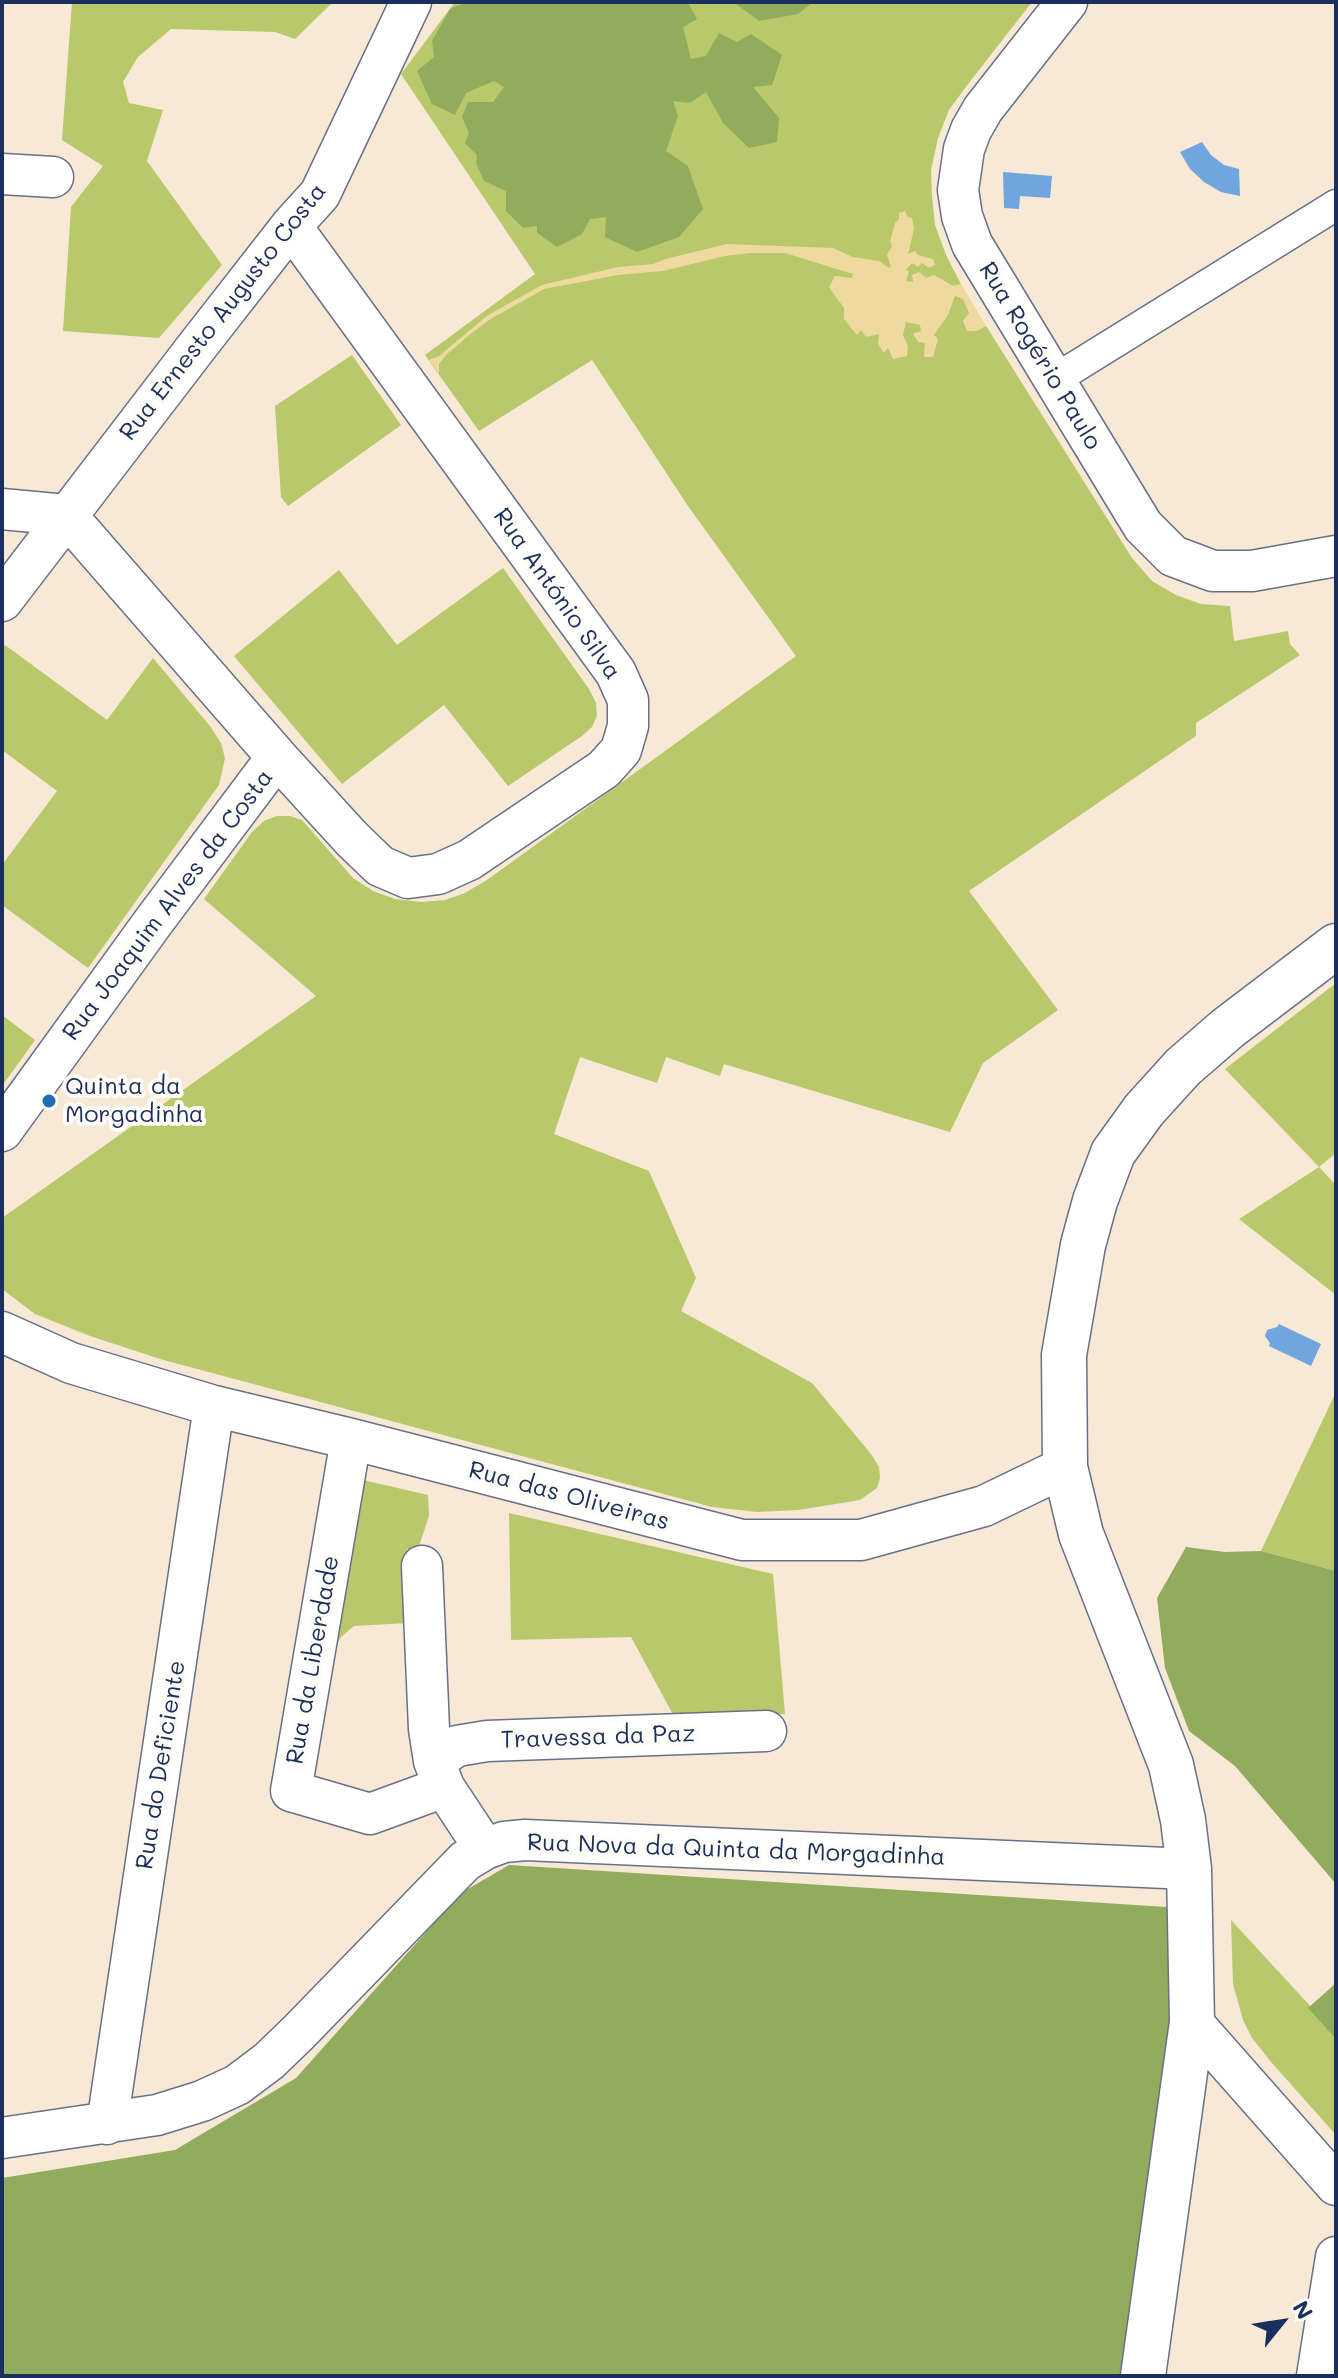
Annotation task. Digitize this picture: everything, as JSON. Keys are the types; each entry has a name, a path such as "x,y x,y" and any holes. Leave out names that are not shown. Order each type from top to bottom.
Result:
{"main road":[{"path":"1143,2376 1192,2022 1189,1869 1183,1820 1171,1765 1081,1534 1065,1467 1064,1355 1073,1290 1095,1201 1113,1153 1144,1110 1183,1067 1228,1028 1336,946"}],"street":[{"name":"Rua Ernesto Augusto Costa","path":"2,601 291,226 320,194 411,2"},
{"name":"Rua Rogério Paulo","path":"1067,2 983,109 964,149 958,190 962,216 972,244 1143,526 1173,556 1213,571 1252,571 1336,556"},
{"path":"2,174 53,177"},
{"path":"1054,380 1336,205"},
{"name":"Rua António Silva","path":"66,515 277,757 370,857 380,866 408,878 438,874 469,860 604,769 621,750 628,726 628,700 616,673 291,226"},
{"path":"2,509 66,515"},
{"name":"Rua Joaquim Alves da Costa","path":"2,1131 277,757"},
{"name":"Rua das Oliveiras","path":"2,1332 71,1363 214,1406 742,1540 861,1540 984,1506 1065,1467"},
{"name":"Rua das Oliveiras","path":"2,1357 71,1363"},
{"name":"Rua do Deficiente","path":"107,2124 214,1406"},
{"name":"Rua da Liberdade","path":"351,1439 291,1791 370,1814 439,1774"},
{"path":"422,1566 429,1729 439,1774 485,1849"},
{"name":"Travessa da Paz","path":"439,1774 457,1746 487,1741 766,1731"},
{"name":"Rua Nova da Quinta da Morgadinha","path":"2,2138 157,2115 202,2101 237,2085 269,2061 299,2032 465,1861 504,1842 525,1840 1189,1869"},
{"path":"1192,2022 1336,2185"},
{"path":"1317,2376 1336,2257"}],"green space":[{"path":"72,2 333,2 295,39 275,32 171,29 138,57 123,82 129,103 163,110 147,161 222,265 159,338 63,331 71,207 103,166 62,140"},
{"path":"455,2 1032,2 949,110 938,138 931,170 932,196 935,225 946,255 966,294 1132,558 1152,581 1176,595 1201,604 1230,606 1234,641 1288,631 1290,644 1300,655 1196,723 1196,736 969,891 1058,1010 983,1063 950,1132 724,1064 720,1076 666,1057 657,1083 580,1057 554,1134 649,1171 696,1278 681,1311 812,1383 879,1467 877,1488 860,1500 798,1510 757,1512 712,1507 160,1359 35,1314 2,1289 2,1218 316,996 204,899 252,832 264,821 277,816 302,820 353,878 373,891 395,899 422,902 445,900 487,880 796,656 688,506 592,360 479,431 425,355 535,274 401,74"},
{"path":"467,2 688,2 697,19 683,27 691,59 706,56 719,33 737,42 751,34 782,55 772,85 753,87 779,118 777,142 749,148 723,123 706,92 690,103 673,101 678,116 666,151 688,166 703,209 679,237 637,252 605,237 606,217 590,219 582,234 557,247 537,233 537,226 523,228 506,211 506,191 484,181 476,163 477,155 465,143 469,133 462,117 468,102 493,102 504,87 494,81 466,93 455,115 432,104 417,71 434,57 432,41 450,9"},
{"path":"733,2 813,2 798,14 759,21"},
{"path":"352,355 401,425 288,506 281,497 275,406"},
{"path":"503,568 589,689 596,703 597,716 592,727 582,736 508,786 444,705 342,784 234,656 339,570 397,645"},
{"path":"5,645 107,720 153,658 210,726 221,743 225,758 219,785 88,968 2,905 2,865 57,791 2,750 2,649"},
{"path":"1336,983 1336,1153 1319,1167 1225,1069"},
{"path":"2,1015 35,1040 2,1086"},
{"path":"1319,1167 1336,1185 1336,1295 1239,1219"},
{"path":"1336,1394 1336,1571 1261,1551"},
{"path":"363,1480 428,1495 429,1516 418,1549 407,1549 408,1623 354,1626 341,1637 330,1655"},
{"path":"509,1513 773,1574 785,1714 675,1718 631,1637 511,1640"},
{"path":"1186,1547 1225,1552 1261,1551 1336,1571 1336,1884 1235,1766 1189,1731 1165,1668 1157,1598"},
{"path":"509,1865 1167,1907 1175,2060 1126,2376 2,2376 2,2178 175,2150 296,2078 461,1893"},
{"path":"1231,1920 1336,2034 1336,2135 1272,2063 1252,2038 1243,2020 1233,1984"},
{"path":"1336,1983 1336,2039 1308,2008"}],"sand":[{"path":"905,211 912,218 914,229 908,254 915,251 918,255 933,259 935,265 929,268 922,263 918,267 912,263 906,270 909,271 906,281 913,282 912,275 919,272 926,278 934,275 953,286 961,284 986,326 977,331 967,331 963,321 969,313 963,299 955,296 948,315 934,335 938,339 933,357 924,357 925,343 918,342 913,334 921,331 920,325 906,322 903,335 908,346 907,356 893,359 888,348 884,353 878,344 879,334 866,337 861,330 857,335 844,319 844,308 829,287 835,276 852,278 853,274 785,253 750,253 663,271 618,275 544,289 489,320 468,336 439,364 439,374 429,360 439,356 488,315 542,285 618,267 653,264 727,244 833,248 853,257 879,261 889,268 887,255 892,246 890,241 895,223 899,213"}],"water":[{"path":"1202,142 1211,155 1224,165 1239,169 1240,196 1221,192 1190,169 1180,152"},
{"path":"1003,172 1052,176 1050,198 1020,196 1019,209 1004,208"},
{"path":"1279,1324 1321,1344 1311,1366 1269,1346 1265,1336 1267,1330"}],"place":[{"name":"Quinta da Morgadinha","path":"49,1101"}]}
